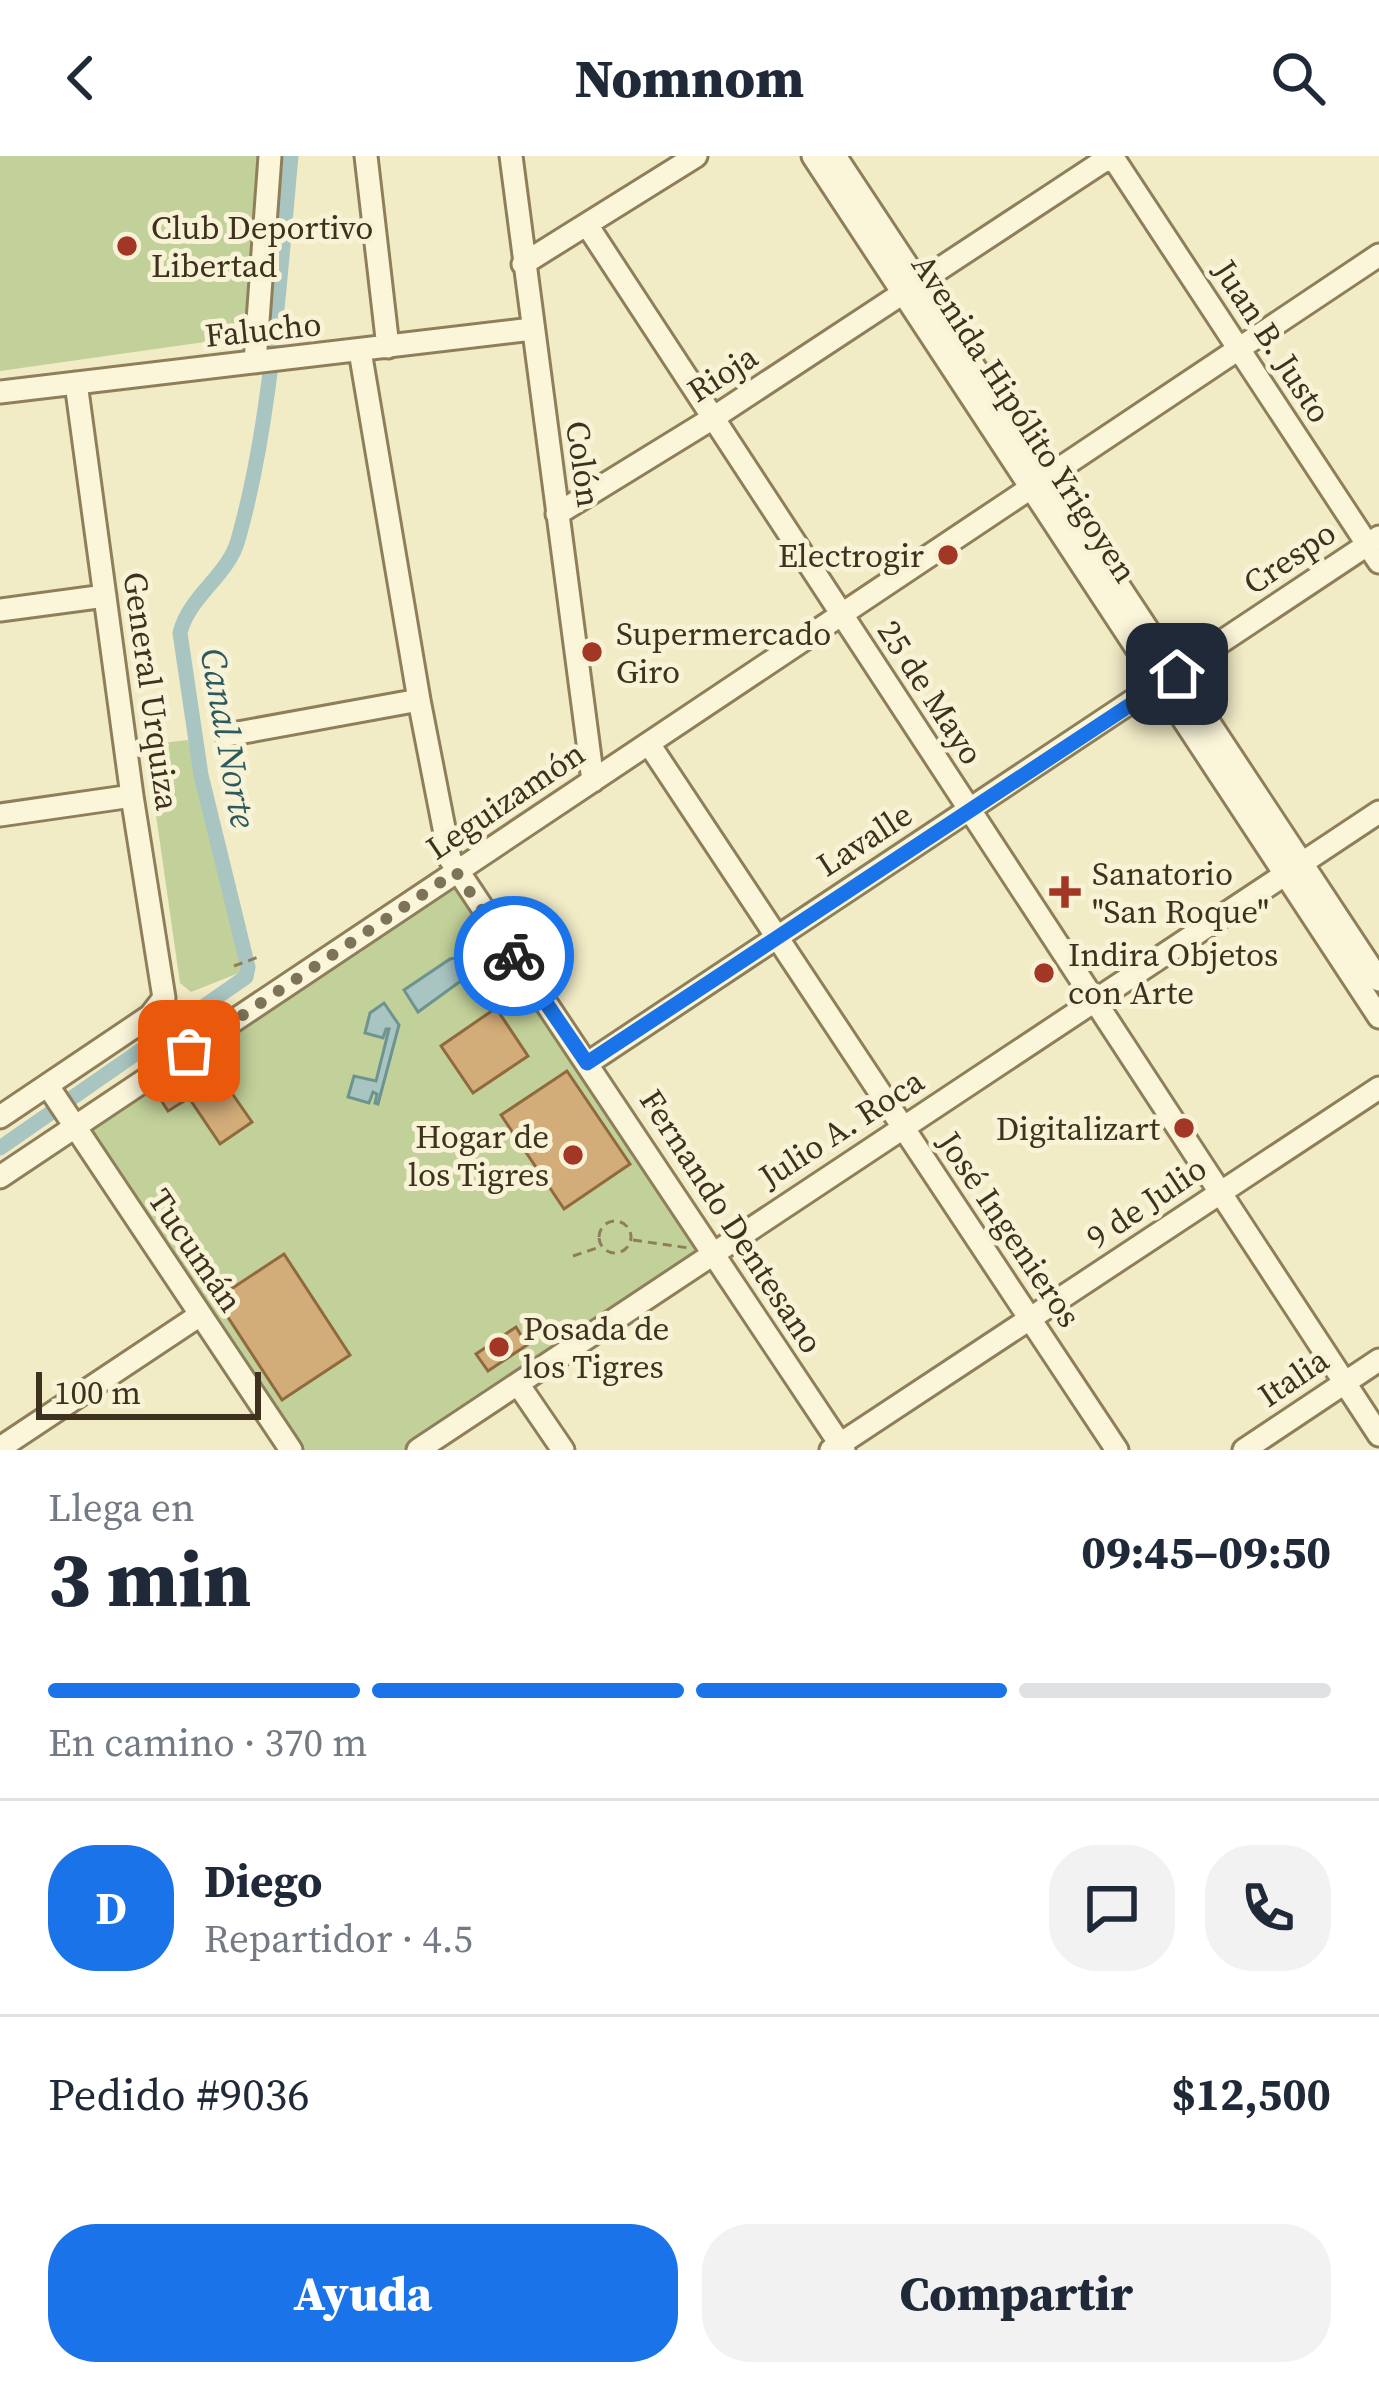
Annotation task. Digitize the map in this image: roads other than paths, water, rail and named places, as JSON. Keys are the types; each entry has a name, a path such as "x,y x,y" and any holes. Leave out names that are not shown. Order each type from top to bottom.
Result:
{"street":[{"path":"255,362 270,156"},
{"path":"365,156 388,347"},
{"name":"Colón","path":"511,156 593,781"},
{"path":"524,264 696,156"},
{"name":"Avenida Hipólito Yrigoyen","path":"813,156 912,289"},
{"name":"Avenida Hipólito Yrigoyen","path":"835,156 912,289 1169,679 1294,868 1379,980"},
{"name":"Rioja","path":"557,514 713,418 1111,156"},
{"name":"Juan B. Justo","path":"1111,156 1375,548"},
{"name":"25 de Mayo","path":"587,225 1379,1435"},
{"name":"Leguizamón","path":"0,1178 1379,255"},
{"name":"Falucho","path":"0,392 532,328"},
{"name":"Fernando Dentesano","path":"360,351 419,700 456,872 712,1251 838,1448"},
{"name":"General Urquiza","path":"48,1086 160,1007 164,998 76,383"},
{"name":"Crespo","path":"1169,679 1375,548"},
{"path":"0,610 105,596"},
{"name":"Lavalle","path":"587,1063 1169,679"},
{"path":"227,735 419,700"},
{"name":"José Ingenieros","path":"649,744 1118,1450"},
{"path":"0,814 132,796"},
{"name":"Julio A. Roca","path":"418,1450 1379,812"},
{"name":"Avenida Hipólito Yrigoyen","path":"1294,868 1379,1017"},
{"path":"0,1117 48,1086"},
{"name":"Tucumán","path":"48,1086 291,1450"},
{"name":"9 de Julio","path":"838,1448 1379,1088"},
{"path":"0,1448 200,1315"},
{"name":"Italia","path":"1244,1450 1379,1360"},
{"path":"518,1384 563,1450"}],"water":[{"path":"462,957 469,975 418,1012 404,990 450,959"},
{"path":"384,1003 399,1025 378,1104 373,1092 369,1103 348,1097 354,1076 376,1081 389,1029 383,1038 365,1033 370,1013"}],"waterway":[{"name":"Canal Norte","path":"0,1148 246,977 248,967 201,775 180,633 191,608 233,553 250,494 273,350 291,156"}],"place":[{"name":"Club Deportivo Libertad","path":"127,246"},
{"name":"Electrogir","path":"948,555"},
{"name":"Supermercado Giro","path":"592,652"},
{"name":"Sanatorio \"San Roque\"","path":"1065,892"},
{"name":"Indira Objetos con Arte","path":"1044,973"},
{"name":"Digitalizart","path":"1184,1128"},
{"name":"Hogar de los Tigres","path":"573,1155"},
{"name":"Posada de los Tigres","path":"499,1347"}]}
